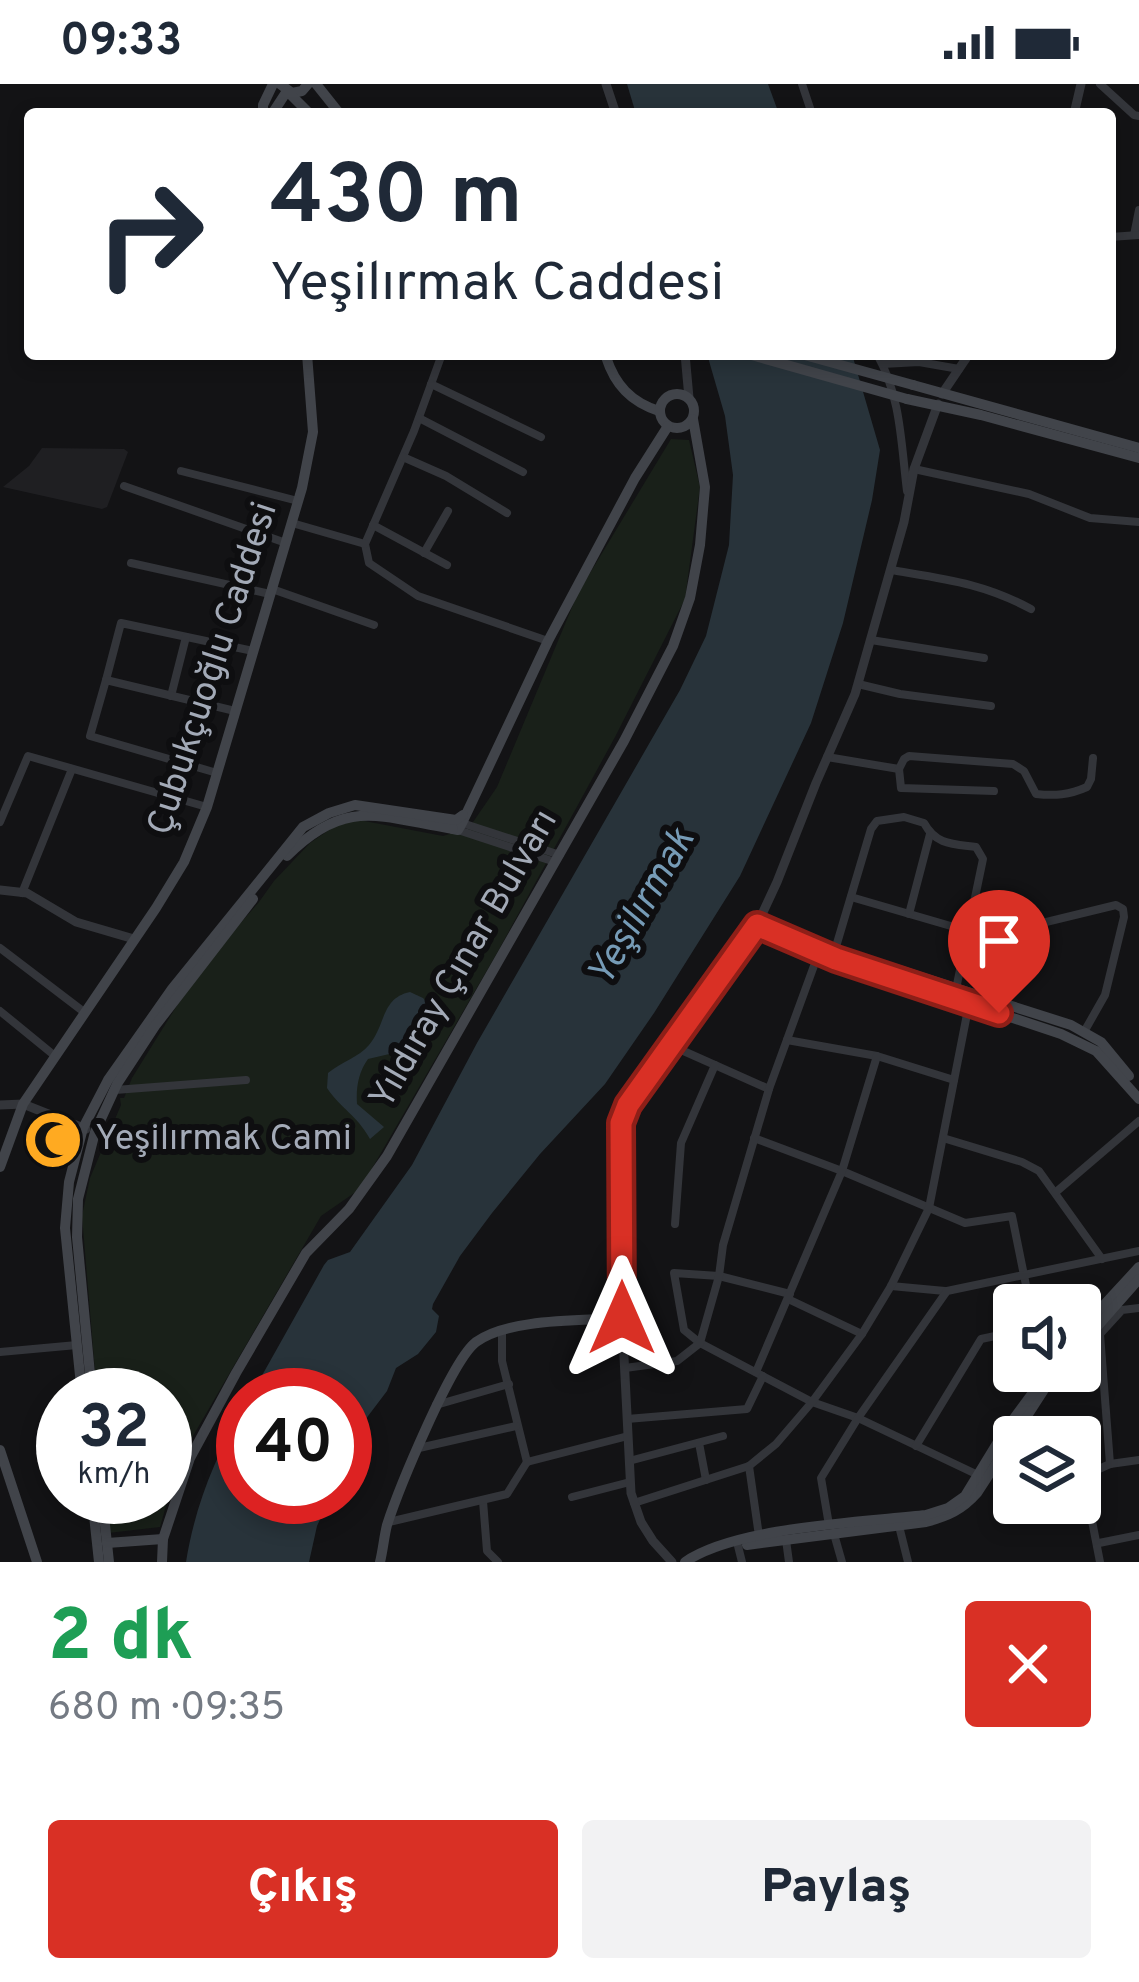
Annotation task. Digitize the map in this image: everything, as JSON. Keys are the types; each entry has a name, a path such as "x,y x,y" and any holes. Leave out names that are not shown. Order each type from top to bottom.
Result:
{"main road":[{"path":"280,86 297,93 312,84 334,108"},
{"path":"280,86 304,108"},
{"name":"Çubukçuoğlu Caddesi","path":"0,1167 23,1104 184,862 207,807 298,501 313,432 307,360"},
{"path":"607,360 628,395 659,411 668,426"},
{"path":"769,360 907,399 940,399 1139,448"},
{"path":"823,360 1139,458"},
{"path":"659,411 663,400 673,394 689,398 693,419 685,427 668,426"},
{"name":"Yıldıray Çınar Bulvarı","path":"162,1562 163,1540 190,1458 236,1373 306,1253 349,1209 387,1156 624,741 673,646 690,598 700,545 705,487 693,419"},
{"path":"79,1368 65,1228 69,1182 109,1080 184,980 279,864 308,836 356,814 458,824 634,478 668,426"},
{"path":"759,921 1071,1025 1101,1042 1139,1088"},
{"path":"759,921 819,952 1061,1034 1096,1051 1139,1099"},
{"path":"89,1368 77,1237 89,1130 184,980"},
{"path":"1101,1304 1139,1267"},
{"path":"1101,1322 1139,1279"},
{"path":"380,1562 389,1522 436,1405 474,1343 528,1325 622,1318"},
{"path":"699,1562 728,1548 948,1508 965,1496 1034,1392"},
{"path":"685,1562 759,1535 899,1526 926,1522 964,1507 1044,1392"},
{"path":"0,1450 3,1475 35,1562"},
{"path":"95,1524 99,1562"},
{"path":"105,1524 109,1562"},
{"path":"107,1543 163,1540"}],"street":[{"path":"1100,84 1139,116"},
{"path":"1136,235 1139,210"},
{"path":"440,360 365,544 369,563 418,596 548,641"},
{"path":"686,360 689,398"},
{"path":"880,360 902,424 909,504"},
{"path":"893,360 959,369"},
{"path":"672,1562 641,1522 630,1482 622,1318 621,1123 628,1105 759,921 858,684 909,504 914,469 940,399 965,360"},
{"path":"431,384 541,436"},
{"path":"418,418 523,472"},
{"path":"403,457 446,476 506,513"},
{"path":"914,469 1029,494 1090,518 1139,522"},
{"path":"181,471 298,501"},
{"path":"124,486 286,543"},
{"path":"424,553 448,511"},
{"path":"292,523 365,544"},
{"path":"374,525 447,565"},
{"path":"130,563 271,592 374,625"},
{"path":"891,570 956,579 1031,609"},
{"path":"217,773 90,736 121,623 253,651"},
{"path":"171,696 186,637"},
{"path":"871,640 984,658"},
{"path":"106,680 236,711"},
{"path":"858,684 991,706"},
{"path":"0,822 28,756 207,807"},
{"path":"994,790 901,788 899,769 909,756 1012,764 1024,771 1036,794 1054,796 1088,787 1093,758"},
{"path":"827,758 899,769"},
{"path":"22,893 72,769"},
{"path":"835,950 871,829 878,820 904,817 924,823 940,842 976,847 982,859 956,988"},
{"path":"458,824 558,858"},
{"path":"909,914 930,834"},
{"path":"0,890 22,893 76,922 134,939"},
{"path":"851,897 968,931 997,934 1116,905 1123,909 1105,995 1084,1033"},
{"path":"0,949 84,1012"},
{"path":"625,1368 677,1361 700,1342 754,1138 819,952"},
{"path":"634,1503 749,1466 776,1444 812,1402 862,1334 929,1208 969,1003"},
{"path":"0,1011 55,1056"},
{"path":"787,1040 877,1056 954,1080"},
{"path":"670,1045 769,1090"},
{"path":"627,1419 747,1409 842,1171 877,1056"},
{"path":"675,1224 680,1143 715,1065"},
{"path":"114,1090 246,1080"},
{"path":"0,1105 23,1104 89,1130"},
{"path":"1056,1192 1139,1121"},
{"path":"754,1138 965,1223 1012,1216 1026,1284"},
{"path":"943,1138 1039,1171 1102,1258"},
{"path":"891,1286 947,1291 1139,1251"},
{"path":"862,1334 789,1296 718,1276 674,1274 684,1330 700,1342 812,1402 858,1418 978,1475"},
{"path":"842,1562 821,1478 947,1291"},
{"path":"1110,1464 1100,1334 1122,1310 1139,1308"},
{"path":"502,1330 502,1361 527,1462"},
{"path":"916,1446 982,1339 993,1337"},
{"path":"0,1352 77,1346"},
{"path":"436,1405 509,1384"},
{"path":"419,1448 516,1426"},
{"path":"389,1522 507,1494 527,1462 628,1436"},
{"path":"629,1461 723,1436"},
{"path":"699,1442 706,1480"},
{"path":"1100,1562 1085,1485 1090,1473 1139,1460"},
{"path":"749,1466 759,1535"},
{"path":"572,1496 630,1482"},
{"path":"483,1501 487,1551 498,1562"},
{"path":"899,1526 908,1562"},
{"path":"1099,1543 1139,1535"},
{"path":"786,1539 789,1562"},
{"path":"738,1546 742,1562"}],"shaded area":[{"path":"671,439 689,440 700,487 685,599 497,953 360,1189 321,1216 233,1368 216,1368 216,1396 192,1438 192,1368 95,1368 82,1216 90,1178 120,1098 199,970 310,843 335,826 359,820 443,836 469,828 497,787 578,593"},
{"path":"42,448 128,452 107,507 3,487"},
{"path":"107,1524 161,1524 160,1527 108,1533"}],"water":[{"path":"627,84 768,84 777,108 634,108"},
{"name":"Yeşilırmak","path":"709,360 854,360 880,450 872,500 843,623 811,723 740,876 605,1084 540,1154 460,1256 433,1304 439,1316 436,1332 418,1354 396,1368 372,1411 372,1368 266,1368 324,1265 350,1252 412,1165 680,690 706,636 729,545 733,475 725,416"},
{"path":"410,992 433,1009 431,1022 415,1048 368,1059 365,1064 357,1104 384,1127 370,1139 327,1088 328,1073 365,1049 389,1006"},
{"path":"216,1462 216,1524 318,1524 309,1562 186,1562"}],"place":[{"name":"Yeşilırmak Cami","path":"53,1140"}],"route":[{"path":"622,1318 621,1123 628,1105 757,925 836,959 999,1013"}]}
